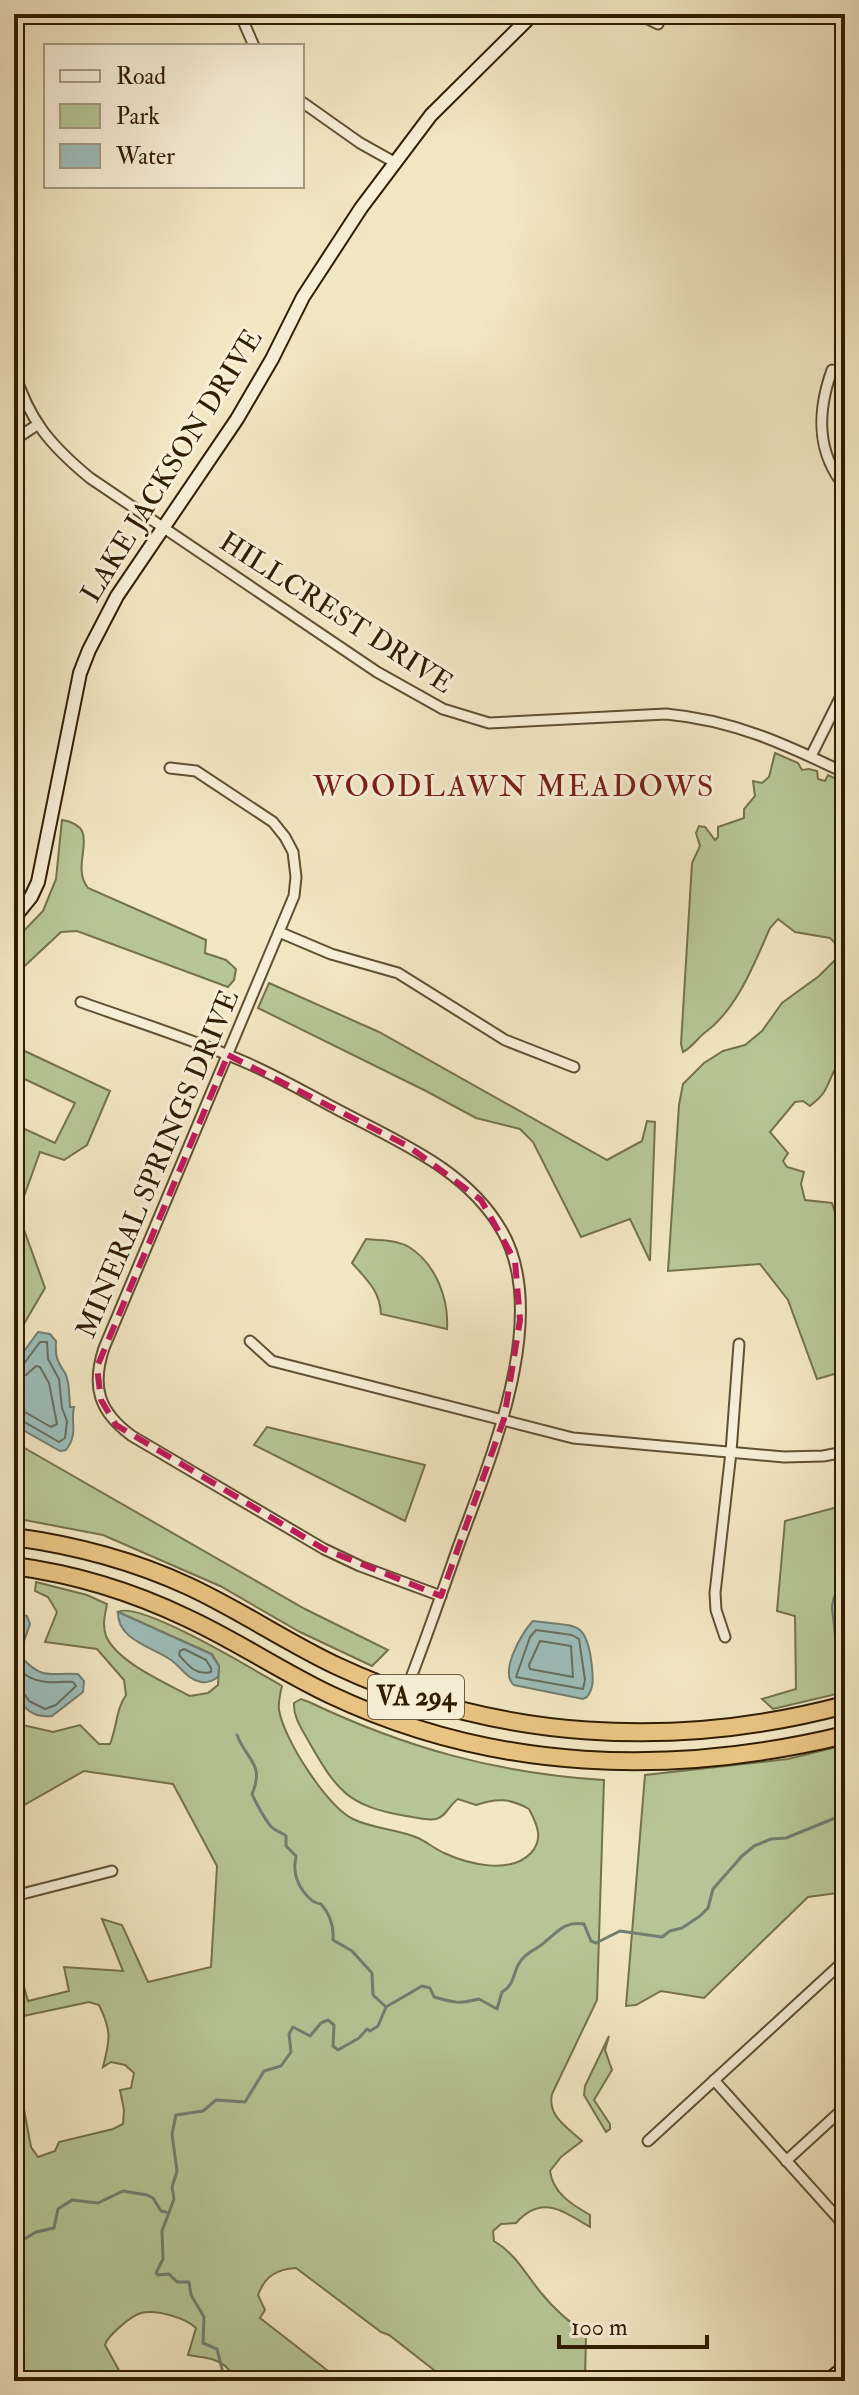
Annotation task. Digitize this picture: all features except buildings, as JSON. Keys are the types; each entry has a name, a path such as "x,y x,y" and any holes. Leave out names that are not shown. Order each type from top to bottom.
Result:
{"highway":[{"name":"VA 294","path":"14,1537 90,1552 187,1585 339,1667 405,1694 498,1720 580,1731 680,1733 755,1725 845,1705"},
{"name":"VA 294","path":"14,1566 84,1580 158,1604 333,1696 394,1721 507,1751 557,1758 637,1763 683,1762 750,1755 845,1735"}],"street":[{"path":"240,14 253,44"},
{"name":"LAKE JACKSON DRIVE","path":"14,918 31,897 43,865 74,697 89,650 117,596 237,419 321,267 394,162 458,86 533,14"},
{"path":"638,14 658,24"},
{"path":"304,103 360,143 394,162"},
{"path":"832,370 823,400 821,436 828,461 845,487"},
{"name":"HILLCREST DRIVE","path":"14,371 22,397 37,425 67,460 377,672 443,709 489,723 666,714 690,716 753,731 845,773"},
{"path":"14,440 37,425"},
{"path":"811,756 845,688"},
{"name":"MINERAL SPRINGS DRIVE","path":"170,768 196,771 262,814 285,837 293,852 296,877 294,896 104,1348 97,1367 101,1400 116,1425 132,1436 324,1549 441,1596"},
{"path":"279,932 331,954 398,973 505,1040 574,1067"},
{"path":"81,1002 228,1055 408,1146 462,1181 481,1200 503,1231 515,1261 520,1320 516,1360 504,1419 394,1721"},
{"path":"250,1341 272,1361 573,1438 784,1457 845,1452"},
{"path":"725,1637 716,1610 715,1593 739,1344"},
{"path":"14,1896 112,1871"},
{"path":"648,2141 845,1960"},
{"path":"714,2080 845,2226"},
{"path":"786,2161 845,2107"},
{"path":"827,2381 845,2367"}],"highlighted area":[{"path":"228,1055 408,1146 481,1200 515,1261 520,1320 504,1419 441,1596 324,1549 116,1425 101,1400 97,1367"}],"green space":[{"path":"775,753 798,763 802,770 817,771 818,779 825,781 828,775 845,783 845,1058 818,1099 810,1106 803,1101 795,1102 770,1132 788,1153 783,1161 787,1167 804,1172 801,1184 805,1200 832,1203 840,1229 845,1229 845,1371 817,1379 788,1300 760,1264 668,1271 683,1084 704,1063 723,1051 745,1045 762,1031 782,1003 819,976 838,957 839,947 830,938 795,932 778,919 770,928 728,1010 683,1052 692,863 700,846 696,833 699,826 705,827 715,840 718,827 744,818 744,809 755,796 753,781 762,783 769,777"},
{"path":"62,820 75,824 81,830 84,838 83,878 88,888 206,940 205,953 226,960 236,969 234,980 228,987 77,931 61,932 14,976 14,941 43,911 56,879"},
{"path":"269,983 379,1032 607,1160 642,1141 647,1121 655,1122 650,1261 630,1219 581,1237 533,1142 520,1129 476,1118 258,1008"},
{"path":"14,1046 110,1091 87,1145 64,1160 40,1152 18,1213 45,1288 14,1341 14,1124 55,1143 75,1103 14,1074"},
{"path":"366,1239 404,1245 427,1263 443,1294 447,1329 381,1314 375,1292 352,1263"},
{"path":"267,1427 425,1465 405,1521 254,1445"},
{"path":"14,1442 305,1609 388,1650 372,1666 300,1632 220,1586 103,1535 14,1518"},
{"path":"845,1505 845,1582 834,1597 832,1607 841,1664 845,1667 845,1692 773,1709 762,1699 796,1689 795,1616 777,1611 785,1521"},
{"path":"36,1582 87,1595 107,1604 104,1620 106,1636 120,1655 190,1696 208,1693 218,1685 219,1666 212,1654 118,1612 130,1611 173,1626 282,1686 279,1710 289,1738 308,1771 331,1801 353,1819 410,1835 454,1857 477,1864 501,1866 522,1860 535,1848 538,1837 537,1826 529,1809 509,1801 497,1800 476,1805 458,1799 443,1815 429,1820 370,1807 346,1794 328,1773 298,1723 294,1703 301,1699 381,1733 452,1756 564,1777 604,1780 597,2000 551,2102 555,2115 582,2141 561,2157 550,2171 552,2179 564,2197 590,2215 590,2227 562,2211 544,2207 526,2214 516,2223 501,2224 493,2231 494,2241 515,2258 547,2300 586,2334 585,2381 448,2381 296,2268 277,2272 264,2283 258,2295 265,2310 260,2318 341,2381 228,2381 229,2370 221,2363 188,2355 196,2328 170,2315 147,2312 126,2322 105,2345 121,2374 118,2381 14,2381 14,2070 21,2087 15,2093 17,2105 23,2104 31,2147 38,2157 55,2151 59,2142 123,2124 120,2090 131,2088 134,2073 125,2065 111,2062 103,2067 108,2036 99,2005 89,2002 14,2018 14,1952 28,2001 69,1991 64,1967 123,1971 102,1919 122,1925 148,1982 211,1967 217,1866 173,1784 84,1771 17,1809 14,1807 14,1723 53,1732 80,1725 99,1744 110,1744 126,1695 124,1680 97,1649 45,1642 57,1612 48,1597 35,1591"},
{"path":"845,1745 845,1892 808,1897 704,1998 661,1991 636,2005 626,2006 645,1775 788,1759"},
{"path":"609,2036 605,2050 612,2070 594,2100 610,2124 606,2132 584,2095 585,2086"}],"water":[{"path":"38,1332 50,1334 56,1341 57,1358 68,1380 70,1407 74,1407 73,1433 66,1450 60,1451 14,1425 14,1365"},
{"path":"845,1582 845,1667 837,1657 832,1607 834,1597"},
{"path":"118,1612 211,1654 219,1666 218,1677 206,1682 192,1679 171,1660 130,1636 119,1622"},
{"path":"14,1615 27,1616 30,1624 22,1658 42,1673 78,1674 84,1681 83,1692 52,1716 36,1715 25,1707 18,1695 13,1663"},
{"path":"533,1621 569,1625 582,1632 590,1651 592,1671 592,1686 587,1697 583,1699 514,1685 510,1679 510,1663 518,1643"}],"waterway":[{"path":"237,1735 256,1769 252,1794 268,1823 286,1836 286,1846 296,1856 300,1886 327,1912 333,1940 352,1951 372,1973 373,1995 386,2007"},
{"path":"228,2381 217,2349 203,2343 204,2317 191,2295 189,2282 177,2282 169,2274 156,2273 163,2259 162,2231 174,2199 172,2187 177,2171 172,2134 176,2115 203,2111 216,2100 245,2102 264,2071 281,2066 291,2052 289,2034 293,2027 310,2036 321,2023 328,2020 334,2025 333,2046 338,2050 359,2038 367,2029 370,2031 378,2026 386,2007 422,1986 430,1988 434,1997 447,2001 479,1999 497,2009 502,1992 511,1984 521,1961 567,1925 584,1924 591,1941 596,1943 620,1931 662,1937 700,1916 708,1908 713,1889 754,1846 771,1839 786,1838 845,1814"},
{"path":"14,2241 54,2228 58,2209 72,2200 98,2203 123,2191 147,2195 153,2198 161,2211 166,2212"}],"district":[{"name":"WOODLAWN MEADOWS","path":"514,786"}]}
